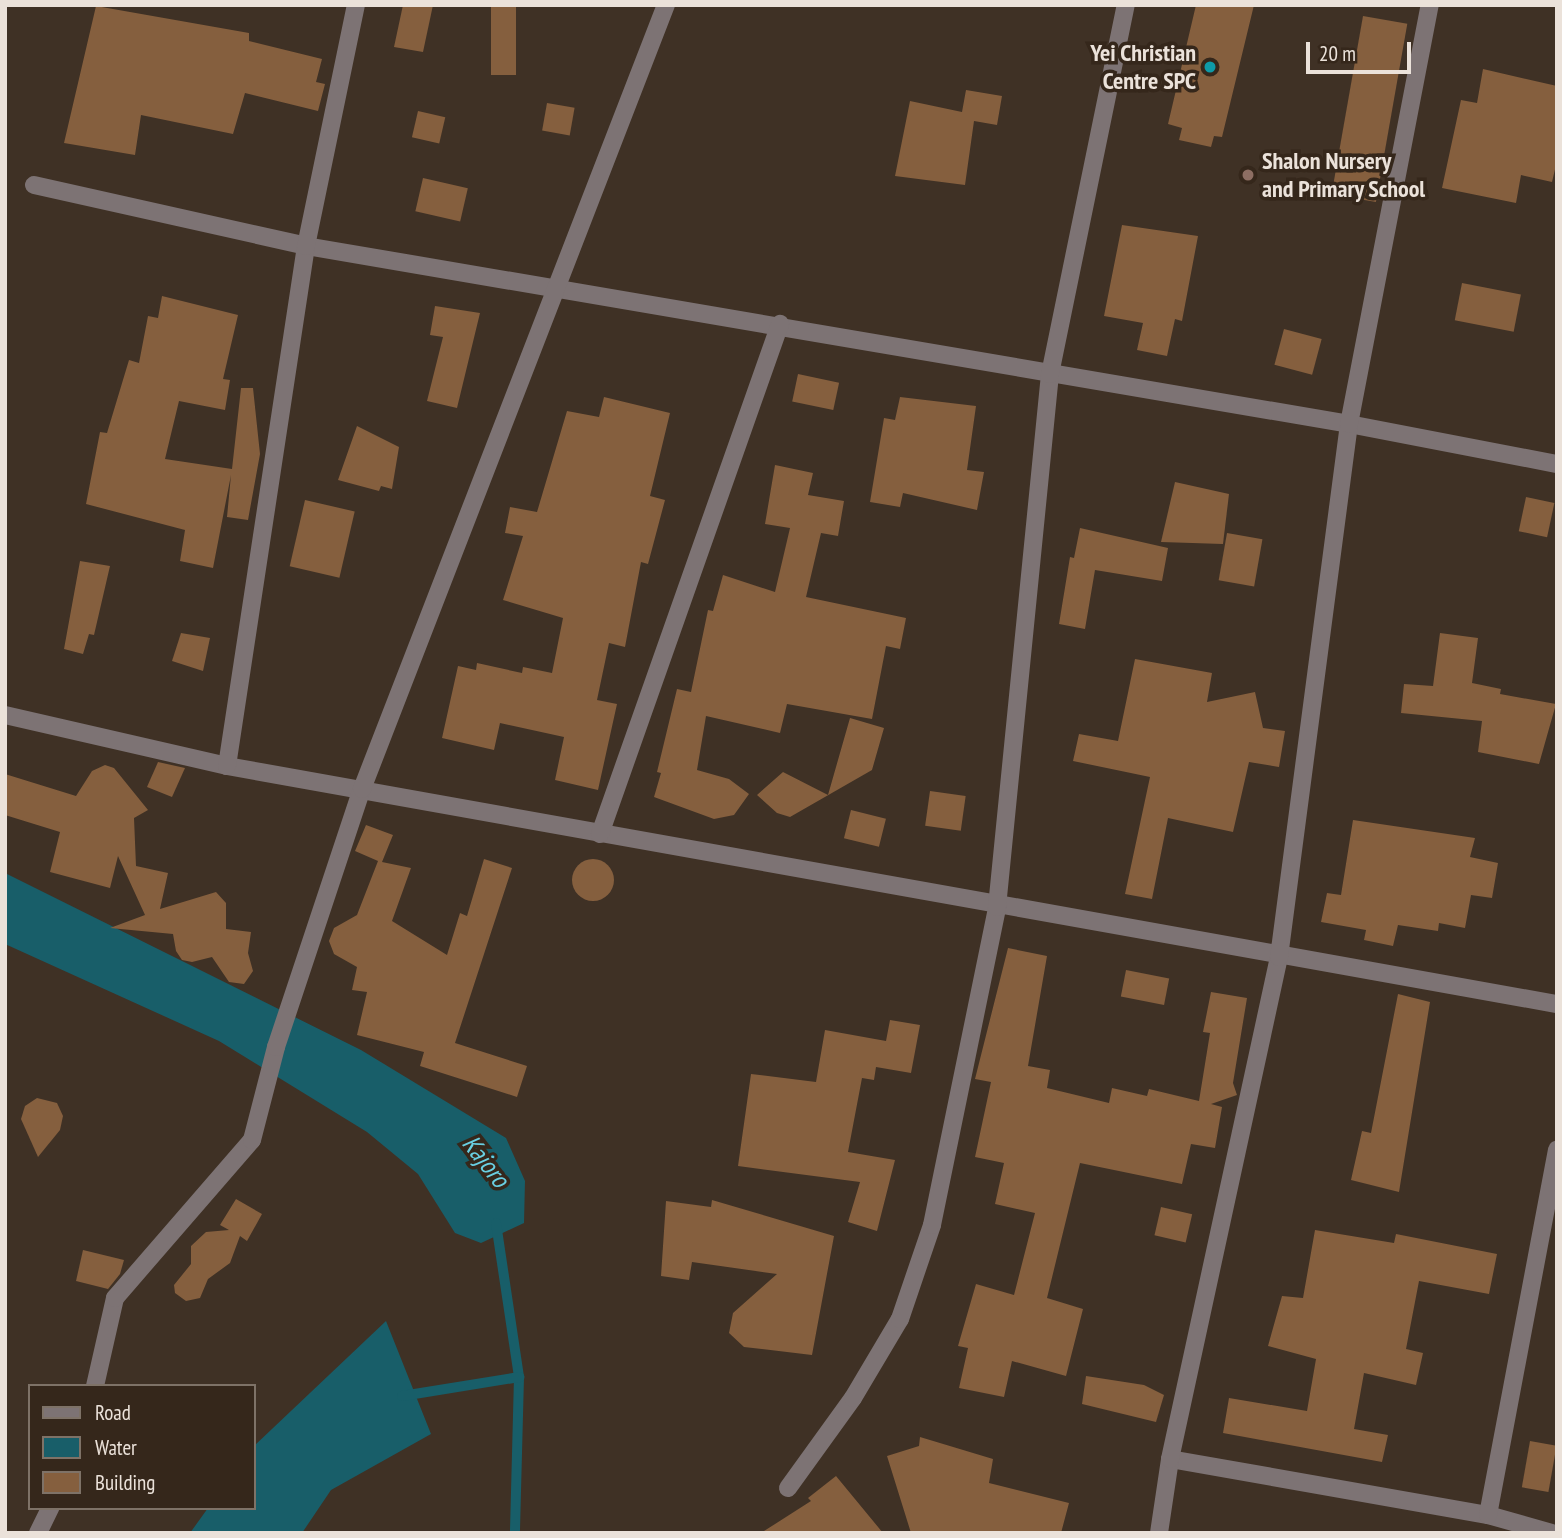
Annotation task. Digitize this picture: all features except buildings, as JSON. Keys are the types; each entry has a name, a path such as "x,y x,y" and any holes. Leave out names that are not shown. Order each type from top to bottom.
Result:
{"street":[{"path":"227,766 306,246 356,5"},
{"path":"95,1384 115,1298 252,1140 276,1047 362,789 560,288 666,5"},
{"path":"788,1488 853,1398 901,1319 932,1225 997,907 1050,374 1126,5"},
{"path":"1160,1533 1170,1459 1279,957 1349,424 1430,5"},
{"path":"34,185 306,246 780,324 1050,374 1349,424 1557,464"},
{"path":"600,834 780,324"},
{"path":"5,715 227,766 997,907 1557,1004"},
{"path":"1489,1515 1557,1149"},
{"path":"1170,1459 1489,1515 1552,1533"},
{"path":"38,1533 49,1510"}],"water":[{"path":"5,873 361,1050 506,1138 525,1181 524,1223 481,1243 455,1233 418,1174 367,1132 219,1041 5,944"},
{"path":"386,1321 431,1434 331,1490 302,1533 190,1533 207,1510 256,1510 256,1444"}],"waterway":[{"name":"Kajoro","path":"496,1223 519,1377 515,1533"},
{"name":"Kajoro","path":"402,1396 519,1377"}],"place":[{"name":"Yei Christian Centre SPC","path":"1210,67"},
{"name":"Shalon Nursery and Primary School","path":"1248,175"}]}
